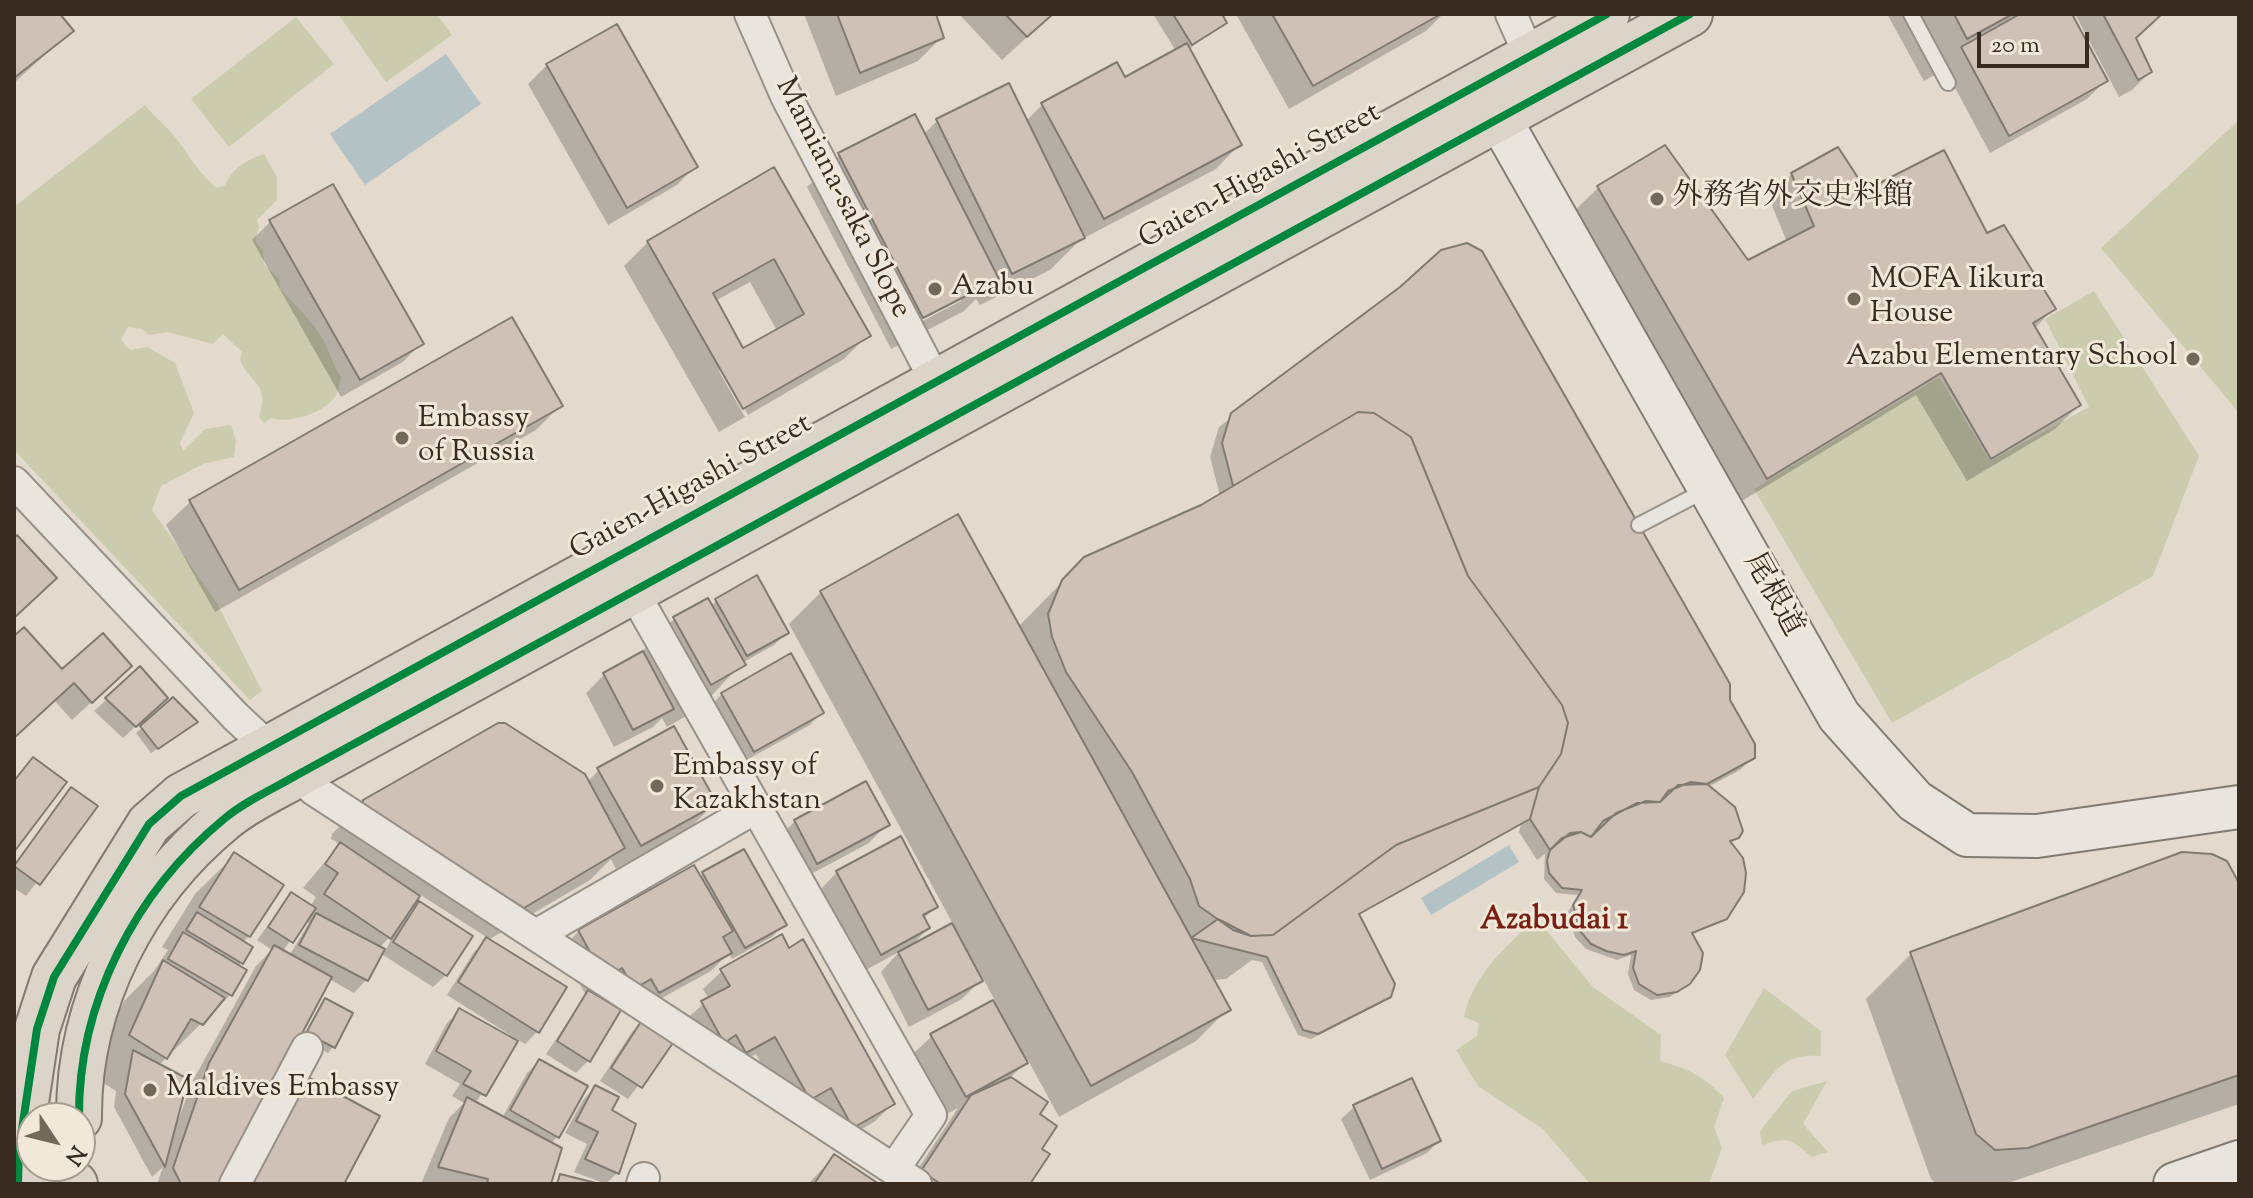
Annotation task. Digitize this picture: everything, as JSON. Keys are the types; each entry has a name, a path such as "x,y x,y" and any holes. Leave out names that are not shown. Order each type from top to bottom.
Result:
{"main road":[{"name":"Gaien-Higashi Street","path":"31,1102 37,1029 54,977 149,824 181,796 283,762 634,593 1490,102 1530,57 1607,14"},
{"name":"Gaien-Higashi Street","path":"79,1102 79,1080 94,1005 116,954 179,860 283,762 936,382 1490,102 1690,14"},
{"path":"14,1011 54,977"}],"street":[{"name":"Mamiana-saka Slope","path":"750,14 786,96 936,382"},
{"path":"1511,14 1530,57"},
{"name":"尾根道","path":"1490,102 1839,716 1915,801 1967,835 2037,836 2239,807"},
{"path":"14,482 283,762 314,790 905,1177 931,1115 634,593"},
{"path":"536,935 757,807"},
{"path":"235,1184 307,1048"},
{"path":"2175,1184 2239,1162"}],"lane":[{"path":"1911,14 1948,83"},
{"path":"1639,525 1710,488"}],"green space":[{"path":"338,14 437,14 452,35 386,82"},
{"path":"296,17 334,64 229,147 191,99"},
{"path":"145,105 217,188 225,185 241,165 264,154 277,177 277,200 257,220 259,227 255,241 263,251 264,264 279,279 280,289 322,337 341,378 335,397 314,413 287,420 271,418 264,423 259,417 262,405 260,390 240,360 242,352 223,334 213,344 167,332 149,335 142,329 128,327 121,340 130,350 147,347 175,363 194,413 180,443 183,451 205,429 231,425 236,441 234,457 203,464 161,486 152,510 217,603 262,691 250,700 14,450 14,207"},
{"path":"2239,120 2239,413 2101,248"},
{"path":"2094,291 2199,456 2153,576 1892,723 1754,489 1939,377 1990,461 2089,407 2045,319"},
{"path":"1536,918 1593,987 1661,1035 1660,1061 1695,1074 1724,1098 1714,1127 1722,1148 1709,1184 1590,1184 1543,1129 1478,1086 1456,1050 1477,1036 1479,1023 1464,1017 1468,1002 1492,962"},
{"path":"1764,988 1821,1031 1821,1056 1788,1061 1753,1099 1725,1055"},
{"path":"1827,1081 1803,1124 1828,1152 1811,1157 1799,1146 1783,1140 1762,1145 1760,1131 1792,1091"}],"shaded area":[{"path":"446,54 481,104 365,185 330,134"},
{"path":"1509,845 1519,862 1431,915 1421,898"}],"building":[{"path":"14,14 60,14 74,31 14,78"},
{"path":"837,14 936,14 944,38 860,73"},
{"path":"1005,14 1053,14 1027,37"},
{"path":"1173,14 1222,14 1227,23 1192,45"},
{"path":"1272,14 1441,14 1313,86"},
{"path":"1954,14 2013,14 1967,39"},
{"path":"2020,14 2072,14 2108,81 2009,136 1961,47"},
{"path":"2103,14 2162,14 2136,38 2152,72 2138,80"},
{"path":"617,24 698,167 627,208 546,64"},
{"path":"1187,43 1242,145 1104,219 1041,103 1117,62 1125,77"},
{"path":"1009,83 1085,238 1012,274 936,119"},
{"path":"915,114 999,279 923,318 838,153"},
{"path":"1665,145 1748,260 1814,226 1791,173 1838,147 1866,190 1944,150 1987,233 2004,225 2056,309 2033,323 2081,405 1991,459 1941,373 1767,479 1597,186"},
{"path":"774,167 871,336 743,409 647,241","holes":["774,259 804,314 743,348 713,293"]},
{"path":"333,184 424,344 360,380 269,220"},
{"path":"1467,243 1482,251 1730,684 1730,700 1755,744 1755,758 1707,784 1678,785 1660,802 1637,803 1603,821 1591,837 1581,832 1570,833 1550,850 1530,819 1539,787 1561,754 1568,723 1562,705 1468,576 1411,437 1374,413 1358,412 1233,486 1222,443 1231,413 1400,287 1441,250"},
{"name":"Embassy of Russia","path":"512,317 563,406 239,590 189,500"},
{"path":"1358,412 1374,413 1411,437 1468,576 1562,705 1568,723 1561,754 1539,787 1396,845 1273,935 1251,936 1233,930 1199,906 1190,879 1132,772 1066,672 1052,637 1048,614 1062,580 1084,557 1201,505"},
{"path":"958,514 1231,1010 1091,1086 820,591"},
{"path":"17,535 57,578 14,618 14,538"},
{"path":"757,575 789,633 747,656 715,599"},
{"path":"708,598 746,665 711,685 673,617"},
{"path":"24,627 62,669 103,633 132,666 92,703 74,683 14,738 14,636"},
{"path":"643,651 674,709 633,730 603,673"},
{"path":"791,653 824,713 754,752 721,693"},
{"path":"140,666 168,698 136,727 105,698"},
{"path":"173,697 198,722 158,749 140,726"},
{"path":"498,723 505,723 585,774 625,848 524,908 362,806 363,800"},
{"name":"Embassy of Kazakhstan","path":"674,726 717,804 641,846 597,768"},
{"path":"33,757 67,782 14,852 14,781"},
{"path":"866,781 890,825 817,864 794,820"},
{"path":"1691,782 1707,784 1735,807 1743,831 1739,838 1730,841 1743,858 1746,873 1744,892 1727,919 1692,933 1703,953 1700,970 1690,984 1677,992 1657,995 1639,984 1633,968 1636,951 1624,955 1606,951 1591,944 1580,931 1573,905 1582,890 1562,888 1549,873 1547,861 1550,850 1562,838 1581,832 1591,837 1616,813 1646,801 1660,802 1668,791"},
{"path":"71,787 98,806 40,885 14,866"},
{"path":"1539,787 1530,819 1359,914 1395,984 1391,997 1318,1034 1303,1030 1267,957 1191,938 1218,919 1251,936 1273,935 1396,845"},
{"path":"901,836 938,907 923,915 930,928 881,955 836,871"},
{"path":"340,842 420,896 391,939 324,894 338,873 325,864"},
{"path":"744,849 787,925 745,948 702,872"},
{"path":"234,852 284,885 250,937 199,907"},
{"path":"2182,852 2212,854 2227,861 2239,883 2239,1075 2028,1148 1995,1150 1976,1134 1910,952"},
{"path":"694,865 733,931 723,937 732,953 659,993 651,979 634,989 622,968 604,978 578,930"},
{"path":"291,892 316,908 293,943 268,927"},
{"path":"419,901 473,936 447,976 393,942"},
{"path":"197,912 253,947 243,964 186,930"},
{"path":"316,913 385,949 368,981 299,945"},
{"path":"952,923 983,981 928,1010 898,952"},
{"path":"183,932 247,970 232,996 168,959"},
{"path":"782,934 789,948 803,939 895,1104 853,1128 831,1088 810,1100 775,1037 746,1053 736,1035 724,1043 701,1001 730,986 720,969"},
{"path":"486,937 567,987 539,1033 458,982"},
{"path":"274,945 332,977 222,1184 181,1184 173,1168 209,1063"},
{"path":"163,960 225,998 203,1025 191,1019 167,1059 129,1035"},
{"path":"588,990 621,1010 590,1062 557,1041"},
{"path":"325,998 353,1013 335,1048 306,1033"},
{"path":"993,1000 1028,1063 966,1097 930,1034"},
{"path":"459,1008 518,1041 486,1096 463,1084 471,1071 436,1051"},
{"path":"644,1017 677,1037 642,1088 611,1068"},
{"path":"133,1050 188,1079 165,1167 125,1094"},
{"path":"539,1059 588,1086 559,1138 510,1110"},
{"path":"304,1075 380,1116 344,1184 246,1184"},
{"path":"1011,1077 1048,1102 1040,1114 1057,1126 1042,1149 1050,1154 1030,1184 941,1184 921,1171 971,1095"},
{"path":"1412,1078 1441,1141 1382,1169 1353,1105"},
{"path":"595,1085 619,1097 612,1110 636,1124 619,1174 585,1159 598,1132 576,1121"},
{"path":"467,1097 562,1148 551,1184 487,1184 488,1179 438,1167"},
{"path":"834,1154 879,1184 814,1184"},
{"path":"560,1174 600,1184 557,1184"}],"cycle path":[{"path":"18,1184 19,1149 37,1029 54,977 149,824 181,796 1607,14"},
{"path":"80,1102 89,1033 101,992 118,953 139,915 164,880 192,848 241,806 1690,14"}],"place":[{"name":"外務省外交史料館","path":"1657,199"},
{"name":"Azabu","path":"935,289"},
{"name":"MOFA Iikura House","path":"1854,299"},
{"name":"Azabu Elementary School","path":"2193,359"},
{"name":"Embassy of Russia","path":"402,438"},
{"name":"Embassy of Kazakhstan","path":"657,786"},
{"name":"Maldives Embassy","path":"150,1090"}],"district":[{"name":"Azabudai 1","path":"1554,923"}]}
